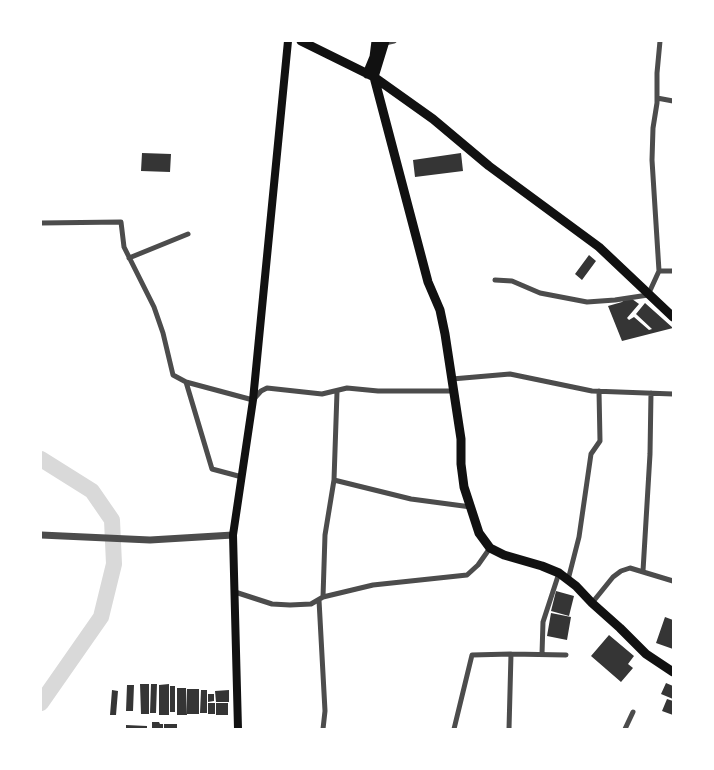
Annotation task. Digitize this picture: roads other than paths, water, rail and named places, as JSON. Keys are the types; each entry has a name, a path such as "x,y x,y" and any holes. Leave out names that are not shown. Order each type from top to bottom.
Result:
{"main road":[{"path":"238,729 233,535 253,400 288,41"},
{"path":"301,41 371,75 433,119 489,166 599,247 673,317"},
{"path":"385,42 371,75 428,282 440,310 446,334 461,439 461,464 464,487 480,533 490,548 504,555 559,573 576,586 646,654 673,672"}],"street":[{"path":"495,280 512,281 540,293 587,302 648,295 659,271 652,160 660,41"},
{"path":"657,98 673,101"},
{"path":"41,223 121,222 124,247 154,307 163,333 173,376 186,382 253,400 261,391 268,388 322,394 337,392 347,388 378,391 454,391"},
{"path":"129,258 188,234"},
{"path":"659,271 673,270"},
{"path":"452,379 510,374 599,391 673,394"},
{"path":"186,382 212,470 242,477"},
{"path":"568,580 578,537 591,454 600,441 599,391"},
{"path":"323,729 325,711 321,598 325,535 334,480 337,392"},
{"path":"643,571 652,393"},
{"path":"334,480 411,499 471,508"},
{"path":"41,535 150,540 233,535"},
{"path":"235,592 272,604 311,604 321,598 373,585 467,575 478,565 490,548"},
{"path":"592,603 613,577 621,571 630,568 673,581"},
{"path":"542,654 542,622 559,573"},
{"path":"510,729 511,654"},
{"path":"454,729 472,656 511,654 566,655"},
{"path":"626,729 634,712"}],"waterway":[{"path":"41,459 92,491 112,520 114,564 101,617 41,703"}]}
